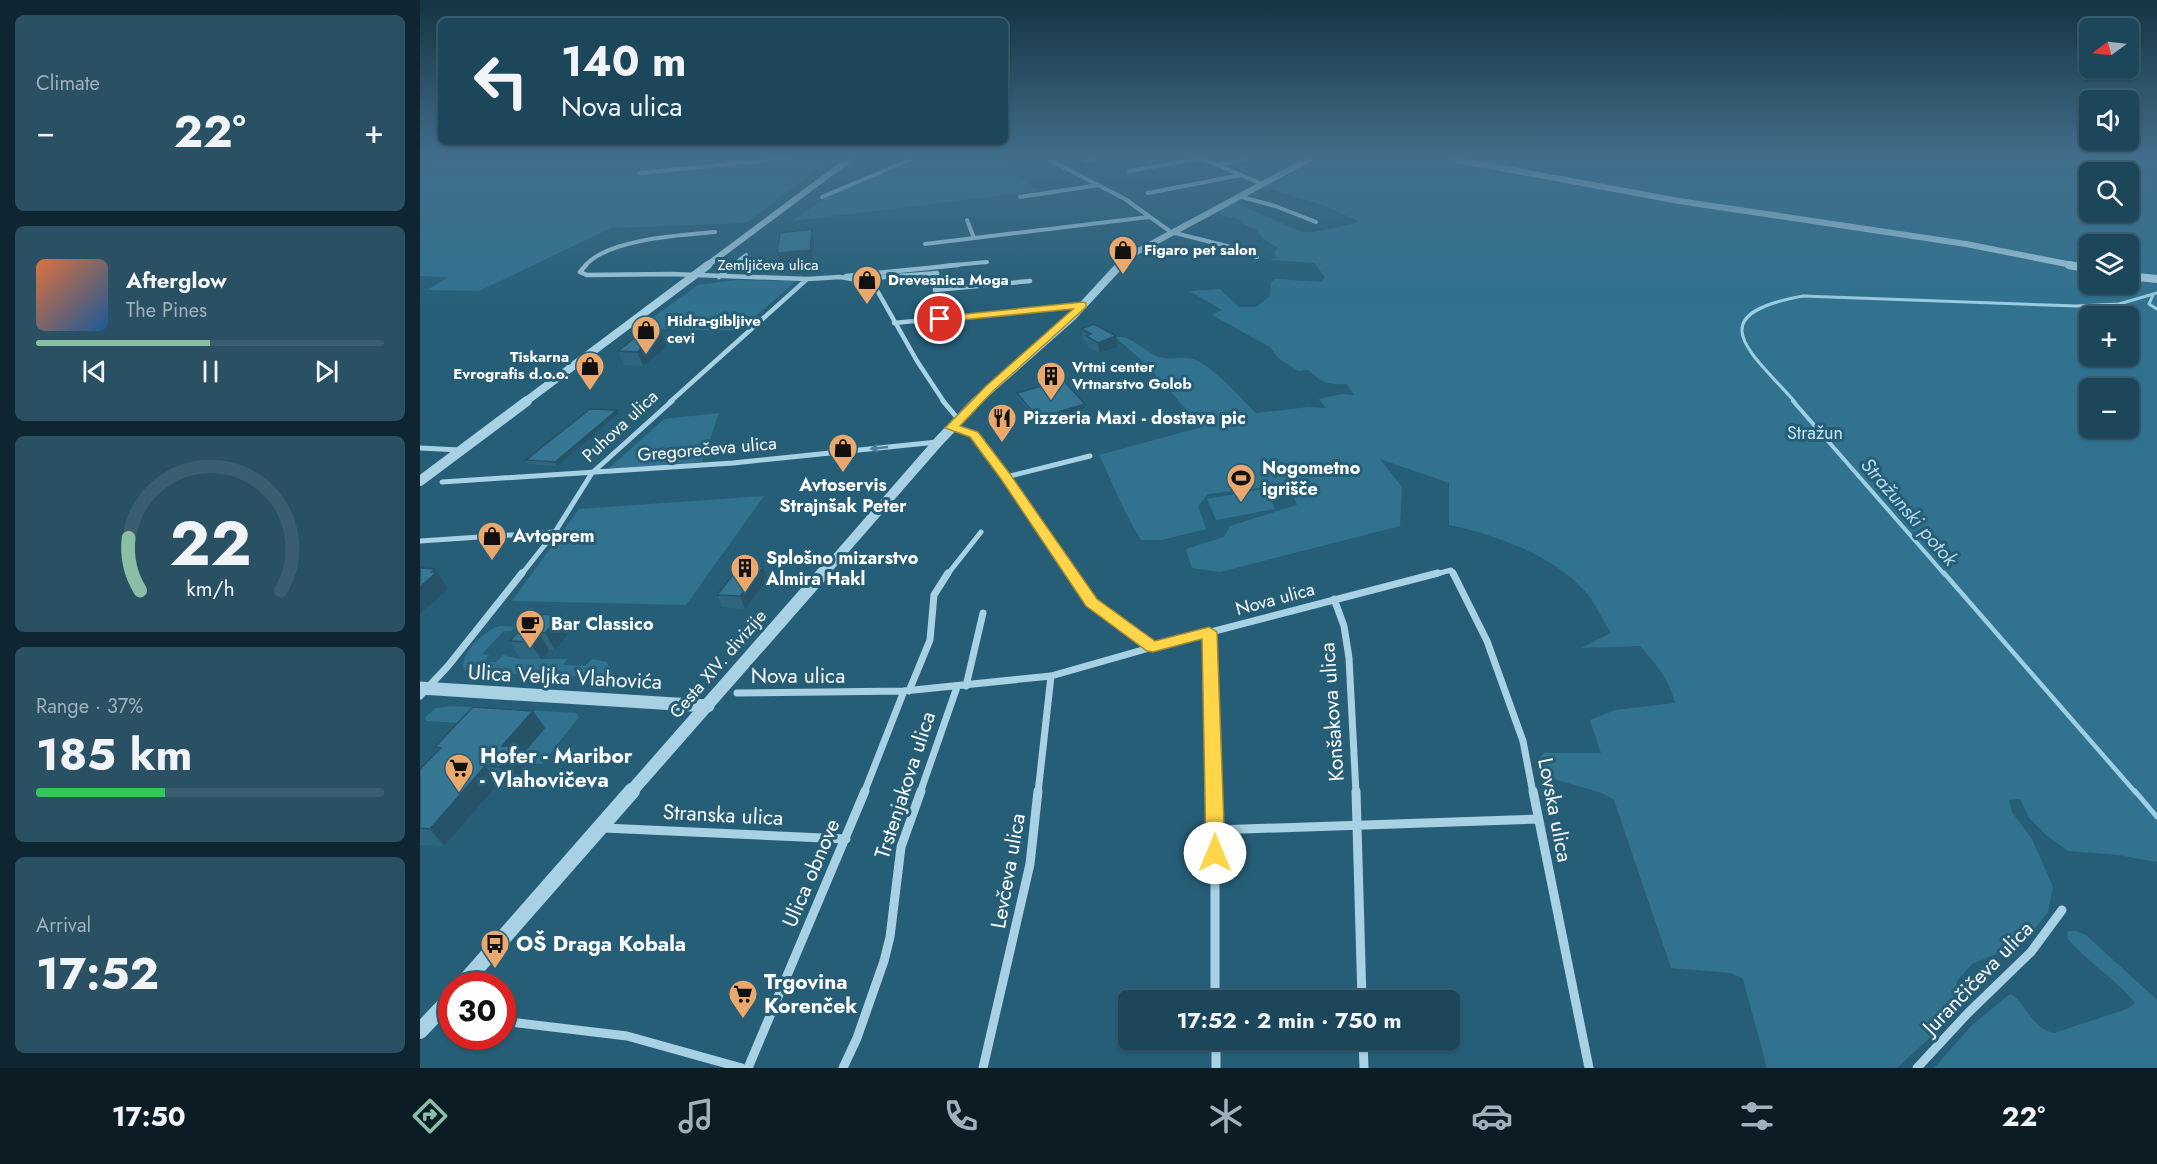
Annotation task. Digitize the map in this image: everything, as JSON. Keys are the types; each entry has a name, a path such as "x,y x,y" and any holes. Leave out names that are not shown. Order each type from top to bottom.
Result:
{"street":[{"path":"420,481 784,208"},
{"path":"1135,208 1171,232 1257,257"},
{"name":"Cesta XIV. divizije","path":"474,972 951,428 990,389 1083,305 1126,259 1216,208"},
{"path":"1280,208 1316,222"},
{"path":"1725,208 1966,244 2079,267"},
{"path":"925,244 1149,217"},
{"path":"967,220 974,238"},
{"name":"Zemljičeva ulica","path":"716,232 641,241 594,259 583,266 580,272 587,275 807,279 820,277 855,279 937,273 935,290 1030,281"},
{"path":"719,277 746,255"},
{"name":"Zemljičeva ulica","path":"843,277 850,274 987,262"},
{"path":"2139,277 2157,279"},
{"name":"Puhova ulica","path":"422,691 448,666 481,621 555,532 592,473 807,279"},
{"name":"Zemljičeva ulica","path":"855,279 876,289 894,323 949,409 959,420"},
{"path":"894,323 1083,305"},
{"path":"951,428 974,435 1006,477 1092,602 1153,647"},
{"name":"Gregorečeva ulica","path":"442,482 733,463 938,442"},
{"path":"420,448 460,450"},
{"path":"1006,477 1090,456"},
{"name":"Ulica obnove","path":"748,1068 933,631 932,598 936,589 981,531"},
{"path":"420,541 555,532"},
{"name":"Nova ulica","path":"737,693 906,691 1051,676 1209,632 1451,570"},
{"name":"Lovska ulica","path":"1451,570 1487,641 1523,741 1588,1068"},
{"name":"Konšakova ulica","path":"1334,599 1342,613 1349,671 1358,824 1362,990"},
{"path":"961,686 983,613"},
{"path":"1209,632 1216,830 1215,990"},
{"name":"Levčeva ulica","path":"983,1068 1030,864 1044,756 1051,676"},
{"name":"Trstenjakova ulica","path":"843,1068 857,1038 884,961 890,937 901,847 961,686"},
{"name":"Ulica Veljka Vlahovića","path":"422,691 708,706"},
{"path":"1216,830 1538,819"},
{"name":"Stranska ulica","path":"599,828 846,839"},
{"name":"Jurančičeva ulica","path":"1917,1068 1968,1012 2010,974 2054,924 2062,910"},
{"path":"420,1031 438,1019"},
{"path":"516,1023 627,1036 742,1068"},
{"path":"1216,1050 1216,1068"},
{"path":"1363,1050 1364,1068"}],"green space":[{"path":"420,208 766,208 746,223 611,228 479,291 427,290 448,277 420,276"},
{"path":"811,208 900,208 792,221"},
{"name":"Stražun","path":"1225,208 1247,208 1302,232 1313,232 1357,222 1329,208 2079,208 2079,222 2139,222 2139,208 2157,208 2157,862 2118,855 2068,851 2046,835 2030,819 2020,799 2009,800 2012,812 2032,839 2053,887 2048,912 2024,942 1972,964 1957,981 1950,1019 1897,1068 1767,1068 1743,979 1731,973 1671,968 1614,800 1602,793 1547,777 1541,768 1540,758 1544,753 1601,753 1590,720 1615,710 1675,703 1666,679 1640,646 1581,648 1611,633 1588,595 1571,578 1539,556 1503,540 1449,525 1449,483 1380,459 1402,487 1400,526 1220,572 1192,568 1186,549 1224,537 1230,526 1297,505 1290,484 1208,494 1198,506 1206,529 1162,540 1141,540 1124,509 1099,455 1202,427 1146,364 1115,337 1126,338 1156,356 1188,358 1201,363 1218,375 1256,413 1308,407 1326,408 1319,399 1342,394 1354,395 1347,384 1330,383 1317,378 1308,370 1298,371 1278,358 1270,347 1212,315 1222,310 1189,291 1220,289 1239,307 1256,307 1270,296 1271,283 1275,279 1321,282 1325,277 1314,263 1269,260 1277,258 1274,254 1278,248 1265,240 1255,229 1245,225 1242,220 1218,212"},
{"path":"736,280 796,281 739,331 638,328 698,285"},
{"path":"719,413 702,462 608,469 664,419"},
{"name":"Nogometno igrišče","path":"1265,489 1275,509 1216,520 1207,499"},
{"path":"764,496 686,605 512,601 579,509"},
{"path":"500,626 515,627 511,631 504,631 482,654 489,655 484,662 496,662 503,655 520,659 567,659 563,665 585,666 592,659 607,662 609,667 601,677 479,673 464,670 465,657 474,643 487,632"},
{"path":"452,706 577,713 579,717 542,764 516,763 545,728 426,721 425,717 436,708"},
{"path":"2068,931 2086,935 2157,1000 2157,1068 1934,1068 1972,1025 2010,994 2016,997 2039,1026 2054,1033 2127,1009 2135,1003 2075,947 2067,938"}],"building":[{"path":"812,229 810,250 777,253 780,233"},
{"path":"1094,324 1116,336 1098,343 1086,336 1091,334 1081,329"},
{"path":"642,332 661,332 637,352 618,351"},
{"name":"Vrtni center Vrtnarstvo Golob","path":"1063,380 1085,404 1038,418 1017,393"},
{"path":"590,409 617,410 555,462 526,460"},
{"path":"741,565 763,567 740,596 717,595"},
{"path":"420,568 435,569 432,572 437,572 420,587"},
{"path":"534,614 561,615 545,633 539,632 530,642 510,641"},
{"path":"473,707 533,711 502,746 516,747 499,767 485,766 430,829 420,828 420,769 441,748 435,747"}],"waterway":[{"name":"Stražunski potok","path":"1795,402 1763,367 1743,337 1743,325 1751,314 1771,304 1803,296 2076,306 2119,304 2157,293"},
{"path":"2153,295 2149,304 2157,309"},
{"name":"Stražunski potok","path":"1793,401 1945,575"},
{"name":"Stražunski potok","path":"1944,573 2136,793"},
{"name":"Stražunski potok","path":"2135,791 2157,817"}],"place":[{"name":"Figaro pet salon","path":"1123,276"},
{"name":"Drevesnica Moga","path":"867,306"},
{"name":"Hidra-gibljive cevi","path":"646,356"},
{"name":"Tiskarna Evrografis d.o.o.","path":"590,392"},
{"name":"Vrtni center Vrtnarstvo Golob","path":"1051,402"},
{"name":"Pizzeria Maxi - dostava pic","path":"1002,444"},
{"name":"Avtoservis Strajnšak Peter","path":"843,474"},
{"name":"Nogometno igrišče","path":"1241,504"},
{"name":"Avtoprem","path":"492,562"},
{"name":"Splošno mizarstvo Almira Hakl","path":"745,594"},
{"name":"Bar Classico","path":"530,650"},
{"name":"Hofer - Maribor - Vlahovičeva","path":"459,794"},
{"name":"OŠ Draga Kobala","path":"495,970"},
{"name":"Trgovina Korenček","path":"743,1020"}],"route":[{"path":"940,319 1083,305 965,412 951,428 974,435 1006,477 1076,582 1092,602 1153,647 1209,632 1215,853"}]}
